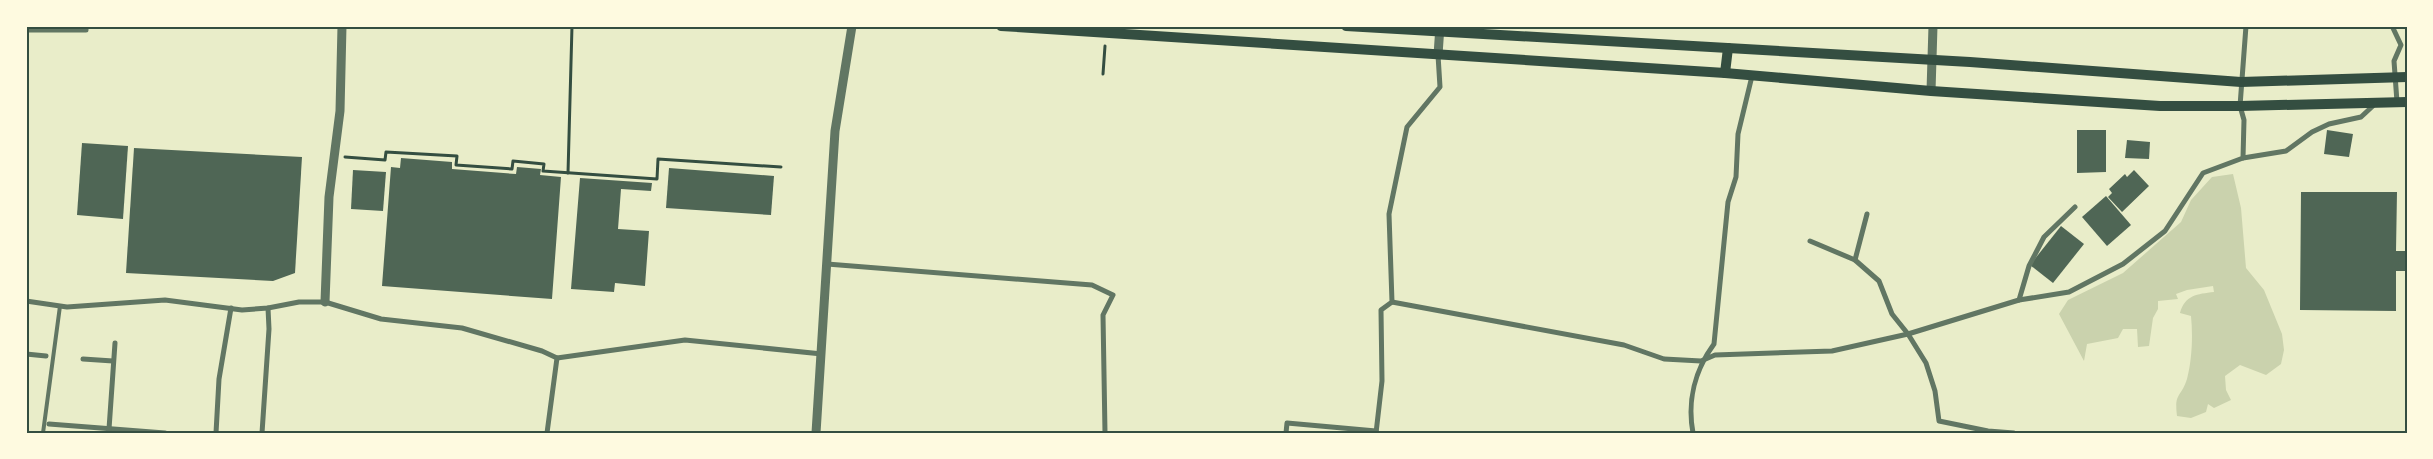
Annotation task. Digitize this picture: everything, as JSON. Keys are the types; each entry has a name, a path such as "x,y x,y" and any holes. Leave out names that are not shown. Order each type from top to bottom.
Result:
{"main road":[{"path":"1001,26 1725,74 1930,91 2160,106 2375,104 2402,102"},
{"path":"1346,26 1440,29 2241,82 2407,77"},
{"path":"1725,74 1728,48"}],"street":[{"path":"26,30 86,30 86,26"},
{"path":"324,302 329,197 340,111 342,26"},
{"path":"816,433 835,131 852,26"},
{"path":"1930,91 1933,26"},
{"path":"2243,158 2244,120 2240,106 2246,26"},
{"path":"2392,26 2401,46 2394,61 2394,78 2402,102"},
{"path":"1392,302 1389,214 1407,127 1440,87 1438,55 1440,29"},
{"path":"1693,433 1691,420 1693,393 1701,361 1714,344 1728,202 1736,177 1738,134 1752,76"},
{"path":"1286,433 1287,423 1376,432 1382,381 1381,310 1392,302 1624,345 1664,359 1701,361 1715,356 1832,351 1908,334 2019,300 2069,292 2123,264 2165,231 2203,173 2243,158 2286,151 2312,132 2329,124 2361,117 2375,104"},
{"path":"2019,300 2029,266 2044,237 2075,207"},
{"path":"1855,260 1867,214"},
{"path":"1810,241 1855,260 1880,281 1892,314 1926,362 1935,391 1939,420 2014,433"},
{"path":"827,264 1092,285 1112,295 1103,315 1105,433"},
{"path":"26,301 60,306 165,300 242,310 268,308 299,302 324,302 381,319 462,328 542,351 557,358 685,340 822,354"},
{"path":"216,433 219,379 231,308"},
{"path":"262,433 269,329 268,308"},
{"path":"109,429 114,342"},
{"path":"26,354 46,356"},
{"path":"547,433 557,358"},
{"path":"82,359 114,361"},
{"path":"49,424 165,433"}],"lane":[{"path":"43,433 60,306"}],"path":[{"path":"568,173 572,26"},
{"path":"1104,74 1105,46"},
{"path":"334,156 385,160 386,152 456,156 456,165 512,170 513,161 544,164 543,171 657,178 658,158 781,167"}],"green space":[{"path":"2233,174 2241,208 2246,268 2264,290 2282,334 2284,350 2281,364 2266,375 2240,365 2225,376 2226,390 2231,400 2214,408 2208,404 2206,412 2191,418 2177,416 2176,403 2187,379 2192,340 2191,316 2180,313 2188,299 2192,296 2214,292 2213,286 2187,290 2176,294 2178,299 2158,301 2158,309 2153,318 2149,346 2138,347 2137,329 2123,329 2118,338 2087,344 2084,361 2059,314 2068,300 2123,273 2181,222 2191,200 2212,177"}],"building":[{"path":"2077,130 2106,130 2106,172 2077,173"},
{"path":"2327,130 2353,134 2349,157 2324,154"},
{"path":"2127,140 2150,142 2149,159 2125,158"},
{"path":"82,143 128,146 123,219 77,215"},
{"path":"134,148 302,157 295,273 273,281 126,273"},
{"path":"401,158 452,162 452,169 516,174 517,167 541,169 540,175 561,177 552,299 382,286 391,167 400,168"},
{"path":"669,168 774,176 771,215 666,208"},
{"path":"353,170 386,172 383,211 351,209"},
{"path":"2134,170 2149,186 2122,212 2108,197 2112,193 2109,189 2125,174 2127,177"},
{"path":"580,178 652,183 651,191 621,189 618,229 649,231 645,286 615,283 614,292 571,289"},
{"path":"2301,192 2397,192 2396,251 2407,251 2407,271 2396,271 2396,311 2300,310"},
{"path":"2106,196 2131,225 2107,246 2082,217"},
{"path":"2061,226 2084,244 2053,283 2030,265"}]}
